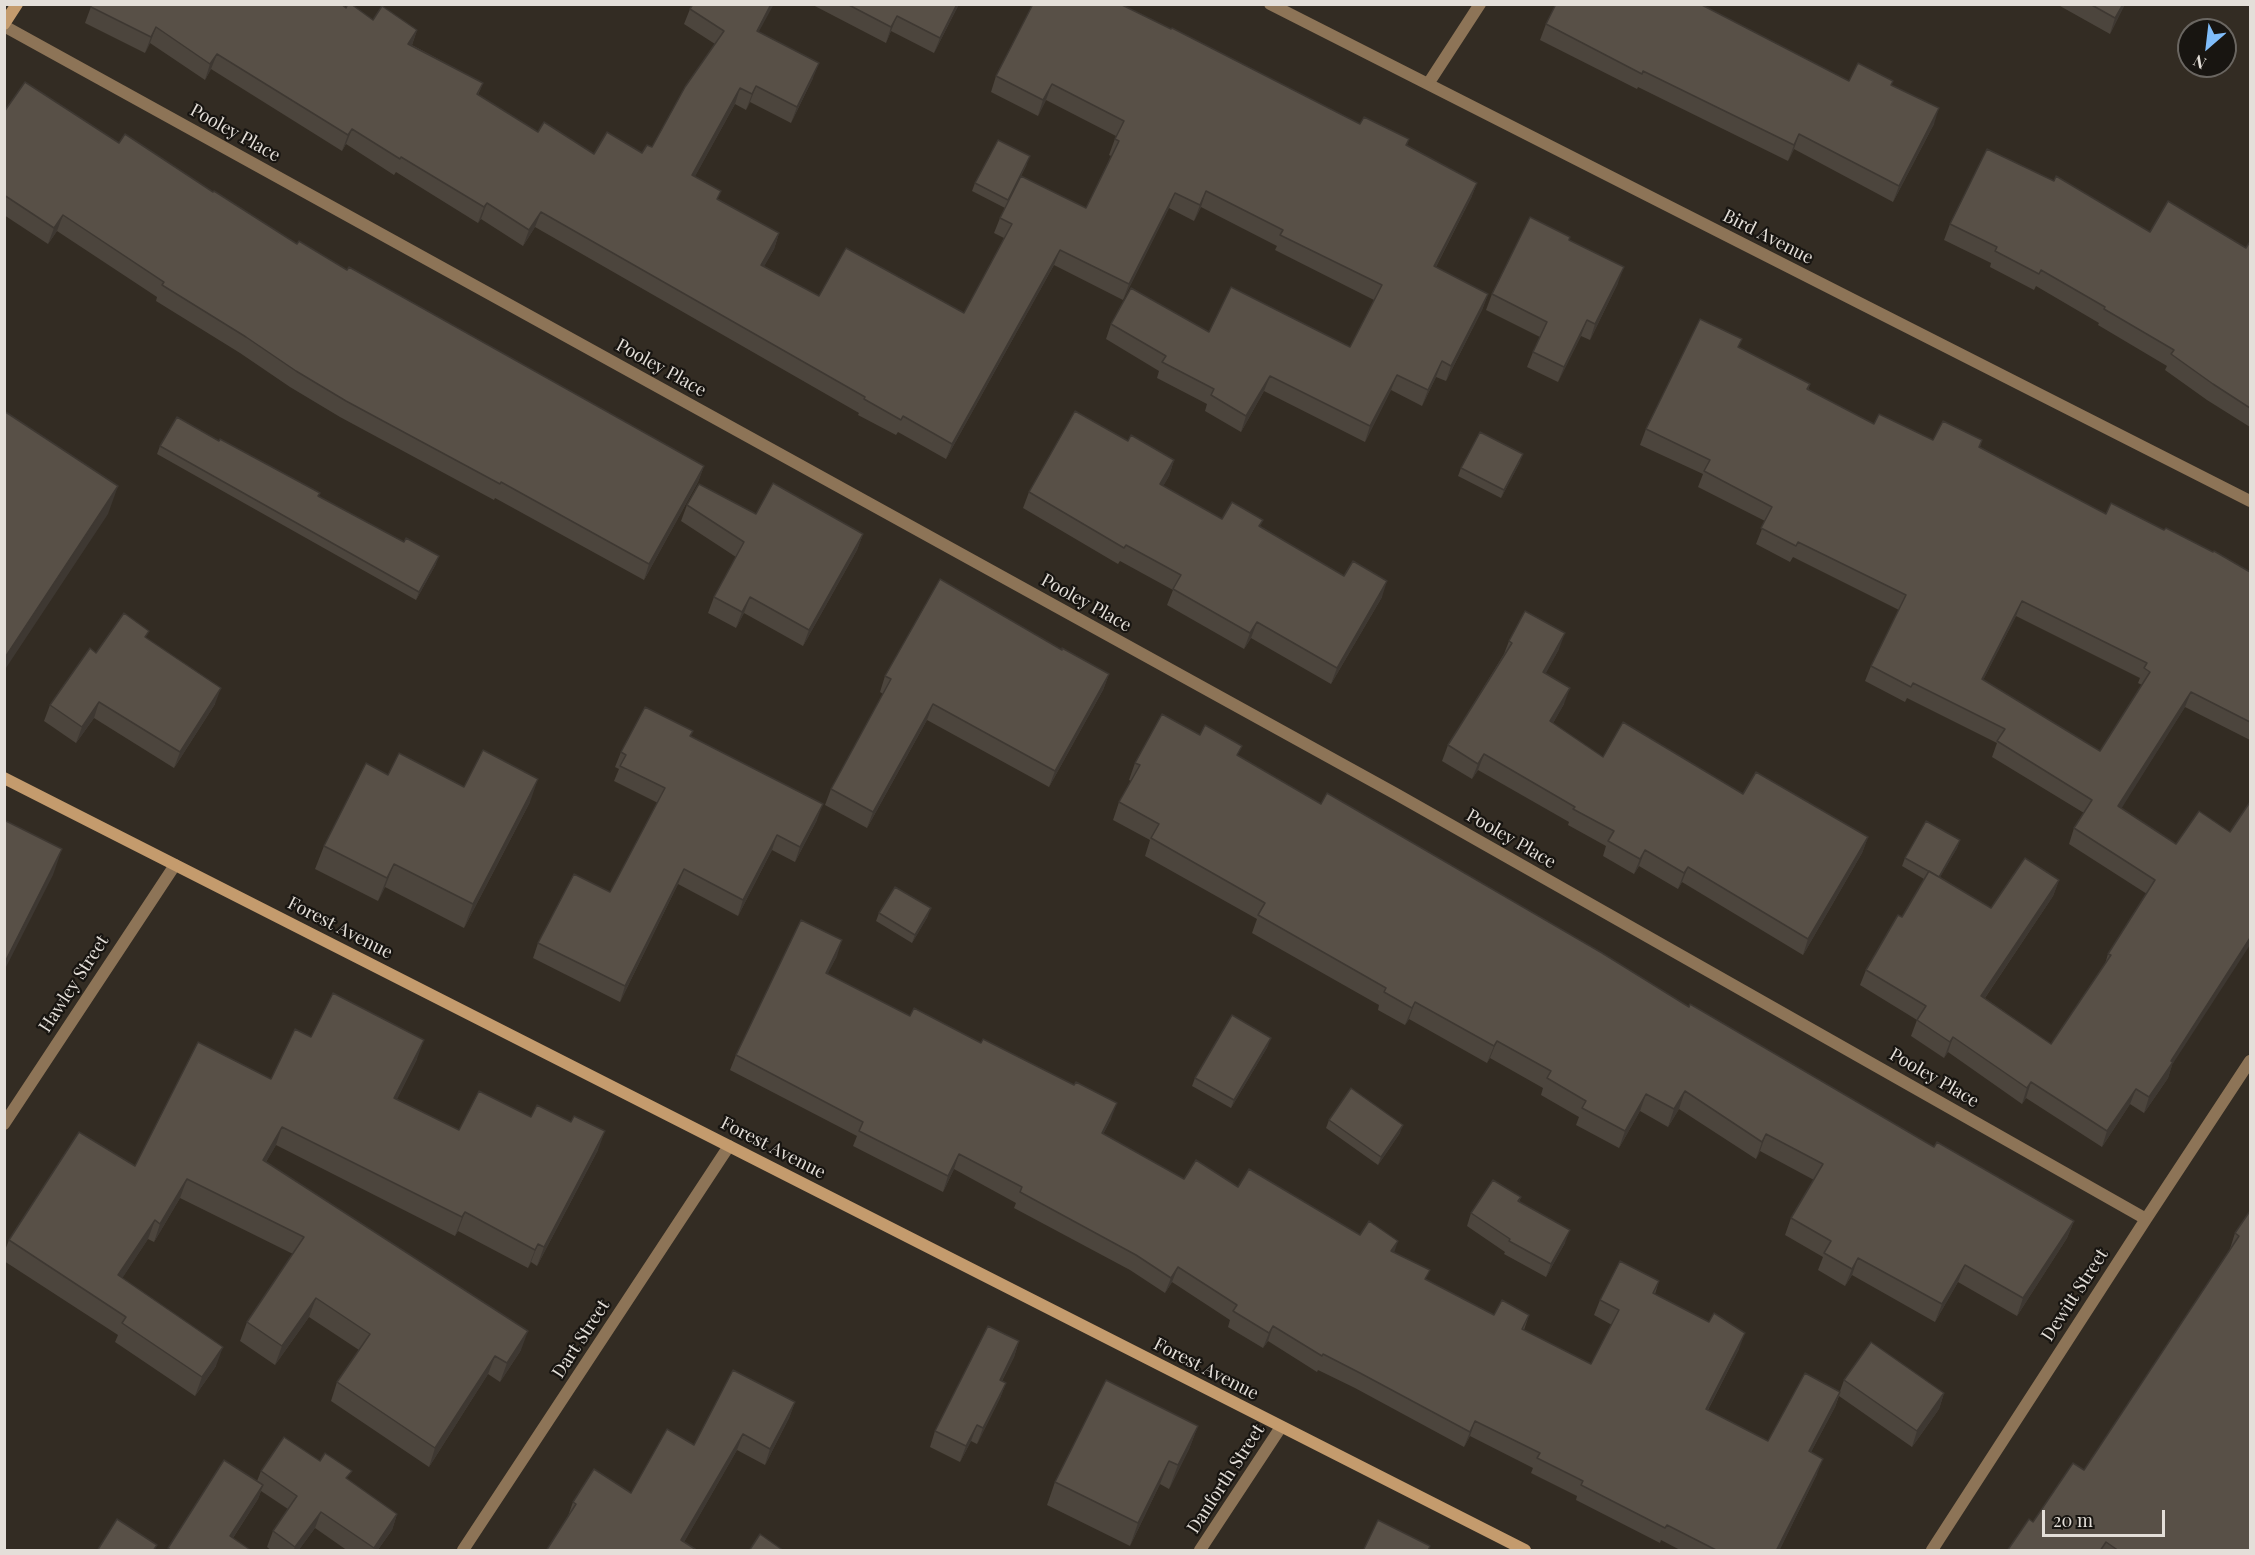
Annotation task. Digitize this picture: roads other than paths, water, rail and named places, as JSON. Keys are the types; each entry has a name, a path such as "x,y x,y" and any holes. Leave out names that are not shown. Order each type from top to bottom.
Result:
{"street":[{"path":"4,25 17,4"},
{"name":"Bird Avenue","path":"1269,4 2250,501"},
{"path":"1428,84 1480,4"},
{"name":"Pooley Place","path":"4,25 1396,794 2146,1219"},
{"name":"Forest Avenue","path":"4,778 1525,1551"},
{"name":"Hawley Street","path":"4,1124 175,865"},
{"name":"Dewitt Street","path":"1932,1551 2250,1061"},
{"name":"Dart Street","path":"463,1551 729,1146"},
{"name":"Danforth Street","path":"1200,1551 1281,1427"}]}
